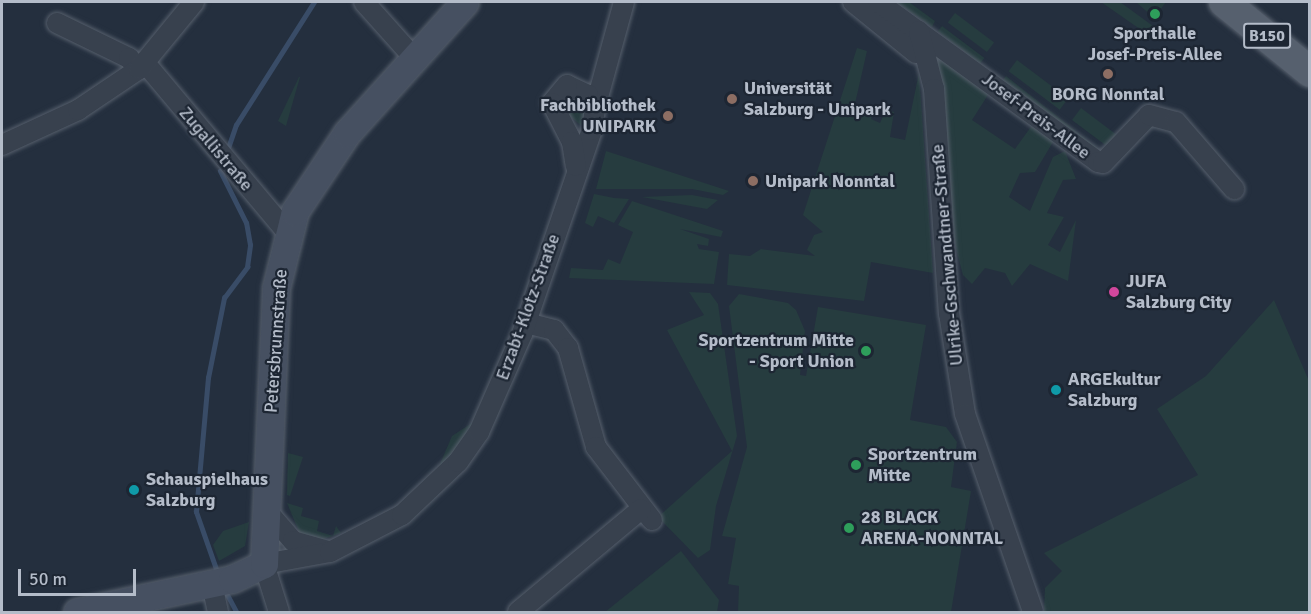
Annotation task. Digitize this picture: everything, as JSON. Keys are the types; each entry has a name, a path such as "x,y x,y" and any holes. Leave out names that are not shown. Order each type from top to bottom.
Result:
{"main road":[{"name":"Petersbrunnstraße","path":"264,564 276,288 288,233 324,163 465,2"},
{"name":"B150","path":"1224,2 1310,72"},
{"name":"Erzabt-Klotz-Straße","path":"88,611 222,582 264,564"}],"street":[{"path":"2,145 69,115 142,66 194,2"},
{"path":"364,2 415,59"},
{"name":"Erzabt-Klotz-Straße","path":"264,564 330,552 402,515 458,462 479,432 526,323 602,86 624,2"},
{"path":"853,2 916,53"},
{"name":"Josef-Preis-Allee","path":"878,2 1098,162 1103,163 1149,114 1176,122 1234,189"},
{"name":"Zugallistraße","path":"57,23 142,66 288,233"},
{"name":"Ulrike-Gschwandtner-Straße","path":"919,31 934,89 949,313 965,414 1033,612"},
{"path":"576,166 572,142 553,114 554,97 574,85 595,108"},
{"path":"519,612 646,514 596,447 568,348 554,330 526,323"},
{"path":"267,512 293,541 330,552"},
{"path":"264,564 279,612"},
{"path":"218,612 222,582"}],"green space":[{"path":"896,2 909,2 935,21 932,27"},
{"path":"1101,2 1120,2 1153,26 1147,34"},
{"path":"1136,2 1166,2 1154,18"},
{"path":"955,13 994,42 987,52 948,23"},
{"path":"942,26 984,58 980,63 938,32"},
{"path":"857,48 867,51 854,108 870,112 875,107 871,119 880,123 886,110 894,112 890,137 905,140 919,73 933,273 871,262 864,301 727,285 729,254 750,256 761,249 815,256 807,250 814,235 823,232 803,215"},
{"path":"932,54 993,87 972,120 1015,149 1033,124 1056,137 1035,172 1020,173 1009,197 1030,211 1053,157 1065,151 1076,179 1063,180 1047,213 1064,217 1048,245 1060,252 1076,220 1068,281 1030,264 1012,286 1005,273 985,268 972,284 963,275 951,229"},
{"path":"1017,60 1068,99 1060,110 1009,71"},
{"path":"1006,76 1105,154 1102,158 1002,81"},
{"path":"300,77 286,126 278,121"},
{"path":"571,98 586,114 582,126 564,112"},
{"path":"1081,108 1121,138 1112,150 1072,120"},
{"path":"606,151 729,191 723,195 692,189 596,189"},
{"path":"594,194 629,199 614,223 598,216 593,227 585,223"},
{"path":"692,195 718,200 707,209 642,197"},
{"path":"632,201 723,231 721,237 680,229 709,239 708,246 697,244 699,249 719,252 714,284 569,278 571,268 603,270 608,259 620,264 633,232 618,225"},
{"path":"689,292 710,293 718,304 737,436 716,506 710,550 698,558 658,517 732,451 667,330 704,315"},
{"name":"Sportzentrum Mitte","path":"739,294 788,303 796,310 805,331 800,375 806,376 818,307 926,325 910,420 946,427 957,442 951,487 971,491 951,612 738,612 739,586 728,584 736,538 722,536 747,447 729,306"},
{"path":"1274,300 1309,381 1309,612 1044,612 1045,588 1062,571 1044,553 1198,475 1157,409 1206,376"},
{"path":"475,421 451,456 437,471 452,436"},
{"path":"288,453 303,457 290,496 287,495"},
{"path":"287,503 303,508 301,516 319,521 317,531 333,536 321,540 300,534"},
{"path":"249,522 245,546 219,561 213,545 223,531"},
{"path":"336,526 341,533 333,536"},
{"path":"681,551 719,600 717,612 605,612"}],"waterway":[{"path":"228,148 236,125 314,2"},
{"path":"217,572 196,512 208,378 224,298 247,267 250,245 246,223 220,171"},
{"path":"224,588 237,612"}],"place":[{"name":"Sporthalle Josef-Preis-Allee","path":"1155,14"},
{"name":"BORG Nonntal","path":"1108,74"},
{"name":"Universität Salzburg - Unipark","path":"732,99"},
{"name":"Fachbibliothek UNIPARK","path":"668,116"},
{"name":"Unipark Nonntal","path":"753,181"},
{"name":"JUFA Salzburg City","path":"1114,292"},
{"name":"Sportzentrum Mitte - Sport Union","path":"866,351"},
{"name":"ARGEkultur Salzburg","path":"1056,390"},
{"name":"Sportzentrum Mitte","path":"856,465"},
{"name":"Schauspielhaus Salzburg","path":"134,490"},
{"name":"28 BLACK ARENA-NONNTAL","path":"849,528"}]}
